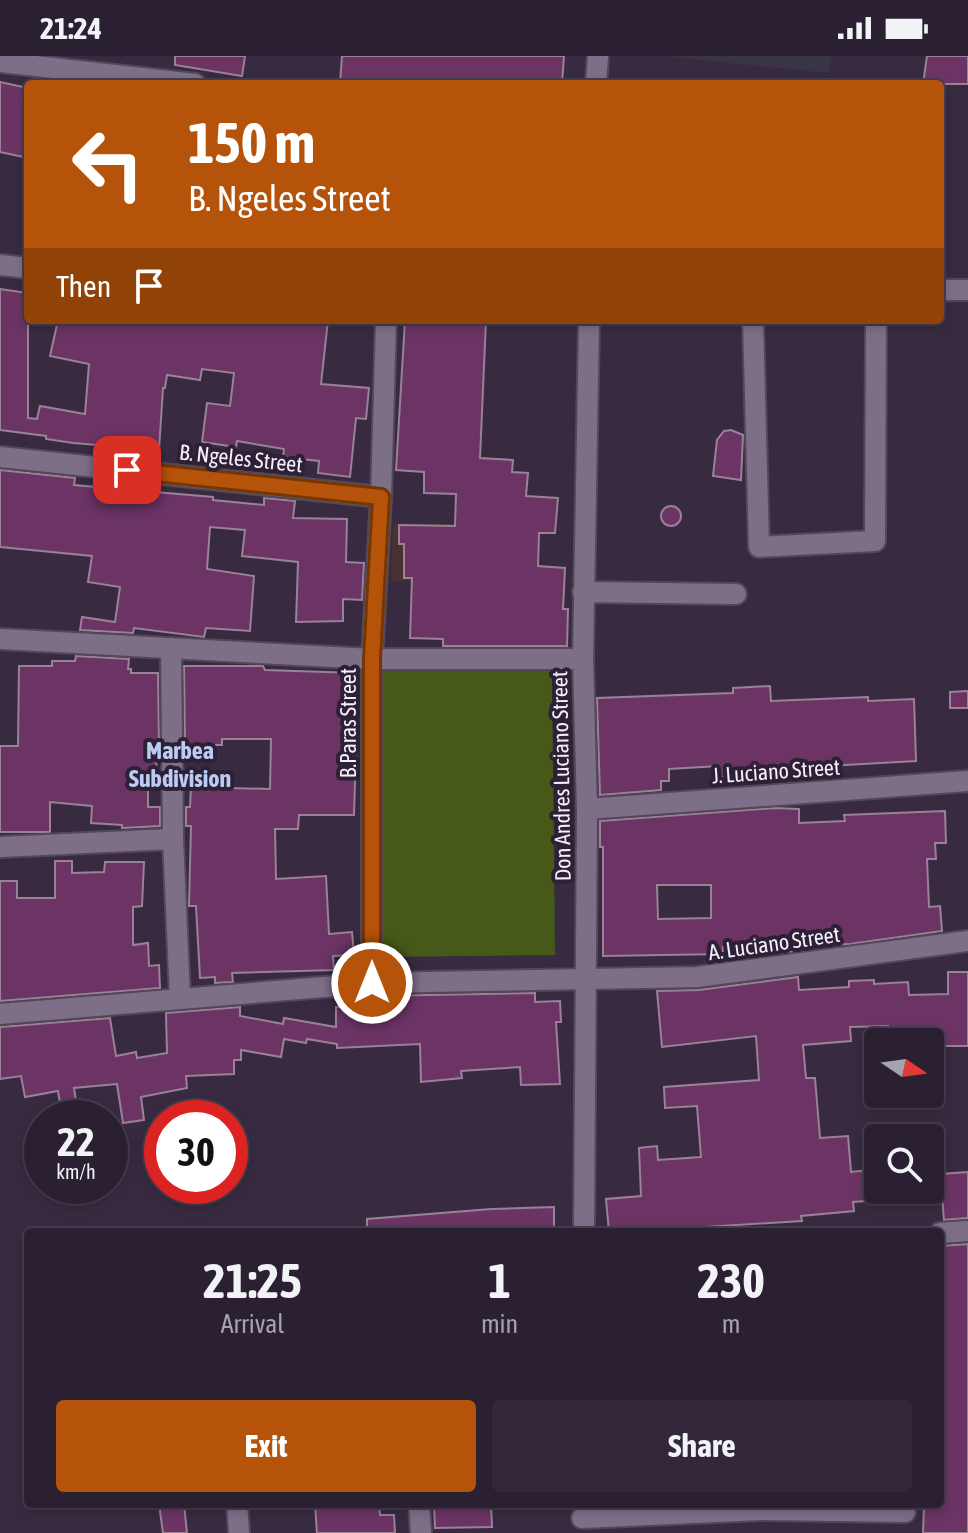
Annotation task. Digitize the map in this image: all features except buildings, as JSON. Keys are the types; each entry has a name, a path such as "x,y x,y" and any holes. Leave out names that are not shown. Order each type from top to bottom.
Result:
{"street":[{"path":"596,80 598,56"},
{"path":"0,62 160,80"},
{"path":"0,265 24,268"},
{"path":"944,290 968,290"},
{"name":"B.Paras Street","path":"372,983 372,659 386,324"},
{"name":"Don Andres Luciano Street","path":"584,1228 587,809 583,592 589,324"},
{"path":"753,324 759,547 875,541 876,324"},
{"name":"B. Ngeles Street","path":"0,457 381,497"},
{"path":"583,592 736,594"},
{"path":"0,639 372,659 583,659"},
{"path":"171,648 173,839 180,998"},
{"name":"J. Luciano Street","path":"587,809 968,781"},
{"path":"0,847 173,839"},
{"name":"A. Luciano Street","path":"0,1014 372,983 697,977 968,941"},
{"path":"944,1233 968,1231"},
{"path":"237,1508 239,1533"},
{"path":"419,1508 421,1533"},
{"path":"582,1518 726,1508"},
{"path":"758,1508 905,1516"}],"shaded area":[{"path":"661,56 832,56 829,73"},
{"path":"393,523 454,524 452,582 391,581"}],"green space":[{"path":"552,665 555,955 384,957 381,667"}],"district":[{"name":"Marbea Subdivision","path":"180,764"}],"route":[{"path":"127,470 381,497 372,659 372,983"}]}
